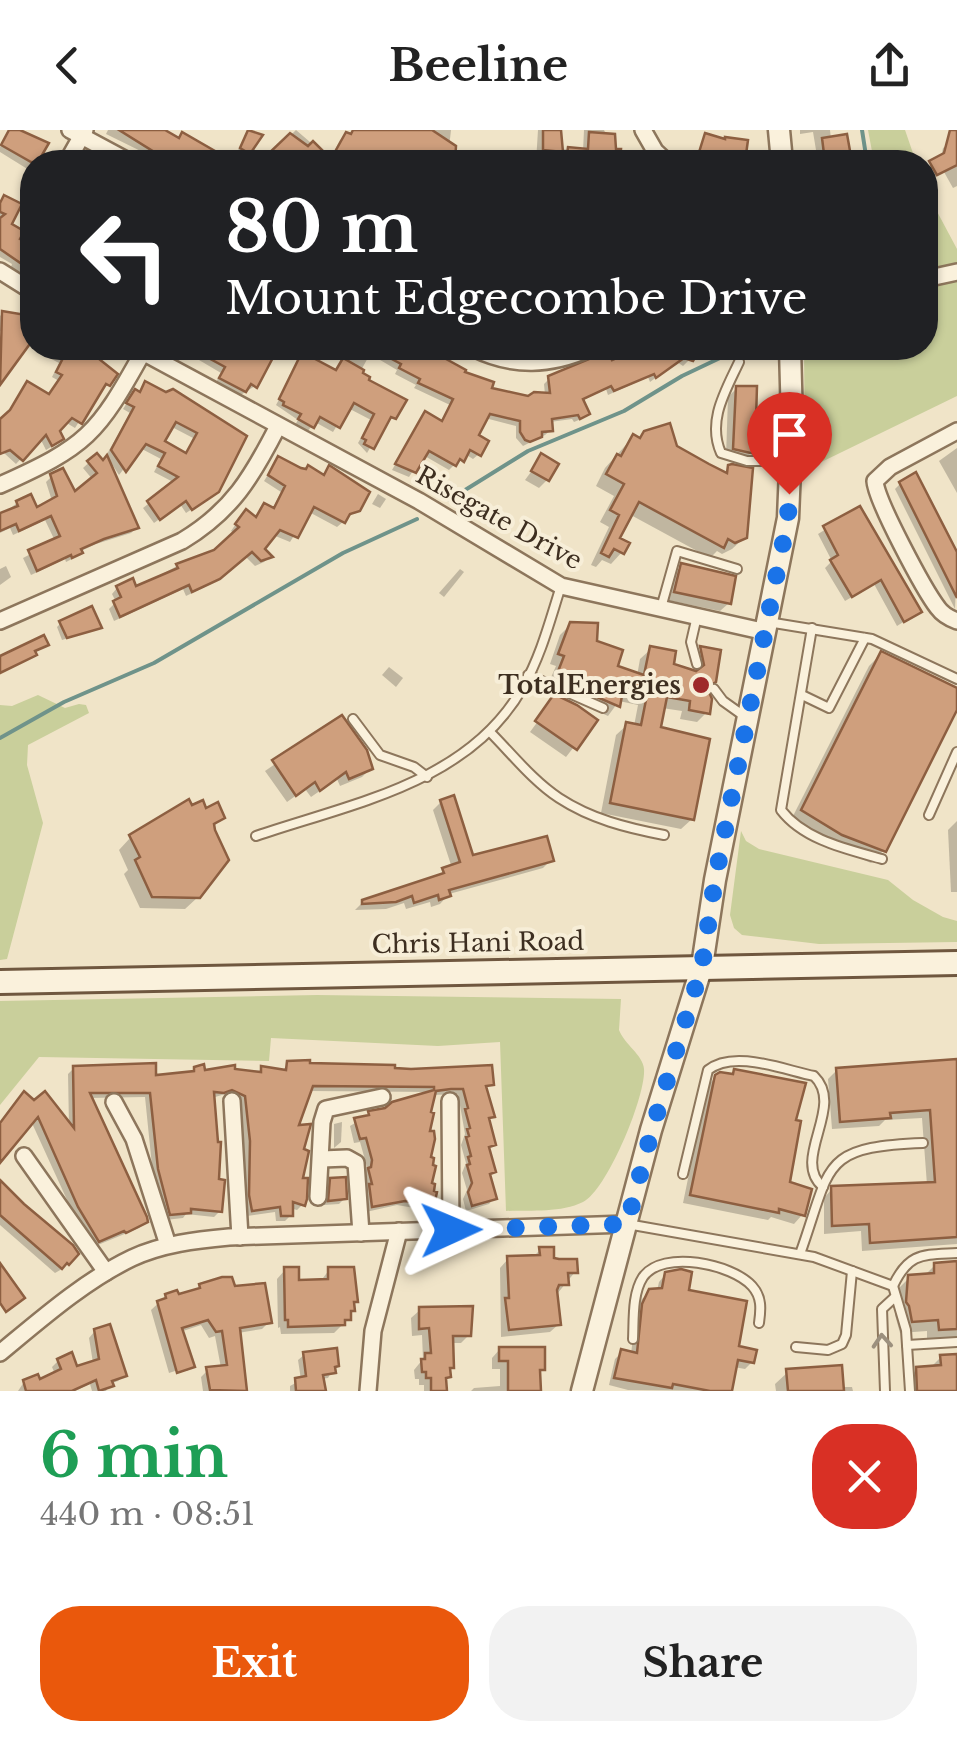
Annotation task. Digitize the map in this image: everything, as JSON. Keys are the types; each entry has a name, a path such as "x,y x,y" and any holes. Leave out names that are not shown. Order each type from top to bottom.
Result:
{"main road":[{"name":"Chris Hani Road","path":"0,982 957,963"}],"street":[{"path":"79,132 110,150"},
{"path":"0,485 54,461 93,432 110,411 134,360"},
{"name":"Risegate Drive","path":"157,360 418,501 561,586 767,627"},
{"path":"506,360 525,364 556,360"},
{"path":"586,1390 652,1130 702,966 715,880 788,518 790,360"},
{"path":"0,622 182,541 206,526 229,507 246,484 278,426"},
{"path":"957,431 890,467 876,481 928,592 938,608 957,621"},
{"path":"318,1197 326,1109 382,1098"},
{"path":"232,1100 240,1237"},
{"path":"450,1101 451,1230"},
{"path":"114,1102 134,1139 168,1246"},
{"path":"24,1156 106,1272"},
{"path":"322,1159 348,1158 356,1163 361,1232"},
{"path":"0,1353 106,1272 134,1257 168,1246 240,1237 627,1224"},
{"path":"368,1391 374,1331 399,1231"}],"lane":[{"path":"739,362 714,423 721,452 747,461 791,462"},
{"path":"661,608 678,551 737,569"},
{"path":"256,836 426,777 465,754 490,732 528,675 544,641 561,586"},
{"path":"697,616 691,642 697,664"},
{"path":"767,627 812,628 884,643 957,679"},
{"path":"812,628 781,810 795,824 838,847 882,859"},
{"path":"802,695 829,708 865,638"},
{"path":"528,675 603,708"},
{"path":"714,689 748,717"},
{"path":"353,719 380,755 414,767 426,777"},
{"path":"490,732 556,796 590,814 664,835"},
{"path":"928,815 956,755"},
{"path":"944,782 957,782"},
{"path":"683,1174 708,1070 717,1063 738,1061 814,1076 822,1083 824,1098 810,1167 813,1179 823,1188"},
{"path":"800,1254 823,1188 840,1159 876,1144 923,1143"},
{"path":"627,1224 800,1254 893,1286"},
{"path":"910,1391 903,1313 893,1286 900,1270 911,1260 957,1252"},
{"path":"633,1340 637,1290 649,1270 674,1260 727,1272 750,1283 761,1304 759,1323"},
{"path":"796,1347 828,1350 842,1344 852,1271"},
{"path":"611,1281 637,1290"},
{"path":"885,1391 880,1322 882,1309 895,1297"},
{"path":"907,1346 957,1342"}],"green space":[{"path":"868,130 905,130 912,150 872,150"},
{"path":"938,213 957,249 957,396 805,470 804,360 938,360"},
{"path":"38,695 65,708 86,705 89,713 28,745 27,765 43,823 7,959 0,960 0,705 12,706"},
{"path":"741,831 746,841 759,849 888,880 913,900 957,921 957,942 819,944 742,935 734,928 730,915"},
{"path":"317,995 621,999 619,1030 643,1064 643,1082 623,1141 603,1180 593,1194 574,1206 506,1211 500,1042 438,1046 271,1038 269,1061 39,1057 0,1105 0,1001"}],"building":[{"path":"9,130 20,130 49,143 45,150 20,150 20,156 1,145"},
{"path":"119,130 165,130 179,138 182,132 213,150 151,150"},
{"path":"248,130 263,135 253,150 240,148"},
{"path":"353,130 432,130 456,146 456,150 336,150 346,132 351,134"},
{"path":"543,130 561,130 563,150 543,150"},
{"path":"950,130 957,130 957,165 938,174 938,156 944,153"},
{"path":"589,132 615,134 616,149 621,149 568,150 588,149"},
{"path":"290,133 308,146 313,141 322,150 272,150"},
{"path":"705,133 748,140 747,150 700,150"},
{"path":"847,134 850,150 824,150 822,138"},
{"path":"4,195 20,203 12,224 20,229 20,263 0,249 0,218 5,214 0,212"},
{"path":"2,311 20,314 20,358 0,385"},
{"path":"62,360 100,360 118,374 110,386 106,384 82,424 72,418 60,431 64,439 52,446 46,435 23,461 10,450 0,454 0,419 27,381 49,394 62,375 56,372"},
{"path":"212,360 272,360 257,388 251,384 246,392 219,378 225,367"},
{"path":"298,360 317,360 336,370 342,360 346,360 364,370 369,380 407,400 396,419 391,417 374,449 364,444 366,440 362,438 374,414 354,403 340,428 320,417 314,428 298,419 301,414 279,399"},
{"path":"394,360 448,360 465,372 494,382 492,388 528,396 534,392 550,393 548,376 586,360 681,360 656,378 654,374 614,391 611,386 583,399 590,414 580,419 578,415 552,419 553,431 542,432 542,437 530,442 520,432 520,421 490,414 479,435 489,441 481,456 470,450 464,462 460,459 456,466 429,451 416,473 395,464 425,411 442,421 453,399 418,383 420,379 399,368 401,364"},
{"path":"145,381 166,392 173,389 247,436 219,492 192,510 186,501 160,520 147,501 178,477 158,466 165,453 146,444 126,472 111,450 134,407 126,403 135,389 140,392","holes":["176,422 197,433 186,453 165,441"]},
{"path":"736,386 757,386 755,454 733,449"},
{"path":"670,423 677,446 709,464 727,473 728,465 732,464 753,468 747,538 735,543 728,539 724,548 639,502 620,538 630,543 624,554 614,549 609,557 601,553 619,515 610,510 624,484 606,474 633,434 640,438 644,431"},
{"path":"97,453 103,460 107,455 139,528 104,539 81,549 83,553 37,571 28,550 60,536 51,516 19,531 16,524 0,531 0,513 18,506 16,501 31,494 37,507 57,496 50,474 63,468 75,491 97,473 87,461"},
{"path":"541,453 559,464 549,481 531,471"},
{"path":"278,456 301,468 308,465 324,475 329,465 370,492 360,511 350,514 345,523 314,507 298,538 280,530 265,549 273,557 261,561 252,552 220,579 192,592 189,585 120,617 113,601 121,597 116,586 133,578 136,586 178,568 176,564 214,550 239,527 235,524 246,509 256,517 264,503 274,508 285,486 268,475"},
{"path":"916,472 957,552 957,598 899,482"},
{"path":"860,506 922,612 904,622 881,580 852,597 830,560 838,555 823,526"},
{"path":"681,563 736,576 731,604 674,592"},
{"path":"92,606 102,628 67,638 59,621"},
{"path":"570,622 598,623 597,641 623,650 618,666 644,675 650,646 676,651 674,664 696,671 704,665 700,646 721,650 716,682 707,687 712,699 710,714 689,710 690,701 667,697 661,727 710,739 694,820 610,803 626,722 641,725 647,695 623,690 620,707 555,679 564,656 558,654"},
{"path":"44,635 49,645 0,673 0,656"},
{"path":"881,651 957,688 957,710 886,852 842,835 801,810"},
{"path":"554,694 598,720 577,750 535,721"},
{"path":"342,715 367,750 373,769 349,779 346,772 320,791 315,782 296,796 272,760"},
{"path":"454,795 473,855 547,836 554,861 449,890 451,896 439,900 438,895 414,903 412,896 396,902 362,904 362,900 444,873 442,868 460,862 440,800"},
{"path":"189,799 192,805 203,800 206,808 218,802 225,818 214,824 215,830 229,860 200,898 152,897 135,860 140,857 129,835"},
{"path":"957,1059 957,1237 870,1243 869,1224 832,1226 831,1186 935,1182 930,1110 840,1122 836,1068"},
{"path":"287,1061 411,1069 492,1065 494,1085 486,1086 495,1117 489,1118 496,1145 489,1147 496,1172 490,1174 497,1199 472,1206 467,1165 471,1156 466,1137 470,1128 463,1089 436,1091 430,1131 434,1131 435,1139 431,1157 436,1166 432,1183 437,1192 434,1206 405,1201 372,1207 368,1168 372,1160 366,1138 360,1139 354,1118 434,1087 313,1086 299,1125 311,1124 304,1149 309,1151 303,1178 308,1178 307,1199 305,1206 293,1202 293,1216 281,1216 280,1207 252,1211 245,1096 232,1090 214,1092 221,1142 219,1179 225,1180 222,1212 191,1209 191,1213 170,1215 158,1169 150,1093 90,1093 147,1217 148,1222 126,1233 99,1242 78,1207 38,1117 0,1163 0,1123 24,1091 34,1100 45,1091 74,1128 73,1066 156,1063 156,1075 194,1071 194,1067 204,1064 205,1070 235,1065 235,1069 261,1072 261,1066 286,1070"},
{"path":"734,1069 806,1083 796,1120 801,1121 790,1182 812,1189 805,1216 690,1195 715,1075 733,1074"},
{"path":"346,1177 347,1199 328,1201 330,1178"},
{"path":"0,1180 73,1245 79,1254 69,1265 62,1269 0,1215"},
{"path":"539,1247 554,1247 554,1258 577,1259 578,1273 568,1273 569,1285 559,1285 557,1290 561,1325 509,1330 505,1298 509,1298 507,1256 540,1255"},
{"path":"957,1261 957,1329 939,1330 938,1320 912,1322 906,1302 908,1275 934,1273 934,1263"},
{"path":"0,1263 25,1298 6,1312 0,1303"},
{"path":"284,1267 299,1267 299,1280 328,1279 328,1267 354,1267 358,1302 354,1302 351,1320 345,1320 345,1325 288,1327"},
{"path":"665,1272 692,1272 689,1290 747,1301 739,1346 757,1350 754,1363 738,1360 732,1391 673,1384 672,1388 614,1378 621,1349 637,1353 642,1304 649,1289 662,1288"},
{"path":"232,1277 235,1286 265,1283 272,1323 240,1328 247,1391 210,1390 206,1367 227,1365 222,1331 216,1332 208,1320 182,1328 195,1367 177,1373 157,1301 166,1298 165,1294 200,1288 199,1284"},
{"path":"473,1306 471,1336 453,1336 454,1368 450,1368 451,1377 446,1378 447,1391 431,1391 431,1378 422,1372 421,1359 425,1359 425,1353 431,1353 429,1328 419,1329 419,1307"},
{"path":"110,1324 127,1376 99,1391 96,1380 72,1391 26,1391 23,1380 38,1374 40,1379 61,1369 57,1359 72,1352 77,1366 99,1359 94,1329"},
{"path":"499,1347 545,1347 541,1391 508,1391 508,1361 499,1361"},
{"path":"337,1348 336,1373 323,1375 326,1391 296,1391 295,1378 306,1376 303,1352"},
{"path":"957,1354 957,1391 917,1391 916,1367 941,1365 940,1355"},
{"path":"842,1365 844,1391 788,1391 786,1369"}],"waterway":[{"path":"862,130 865,150"},
{"path":"449,500 528,451 624,411 716,360"},
{"path":"0,738 64,702 154,663 343,553 417,519"}],"place":[{"name":"TotalEnergies","path":"701,685"}],"route":[{"path":"451,1230 627,1224 702,966 715,880 788,518 789,494"}]}
